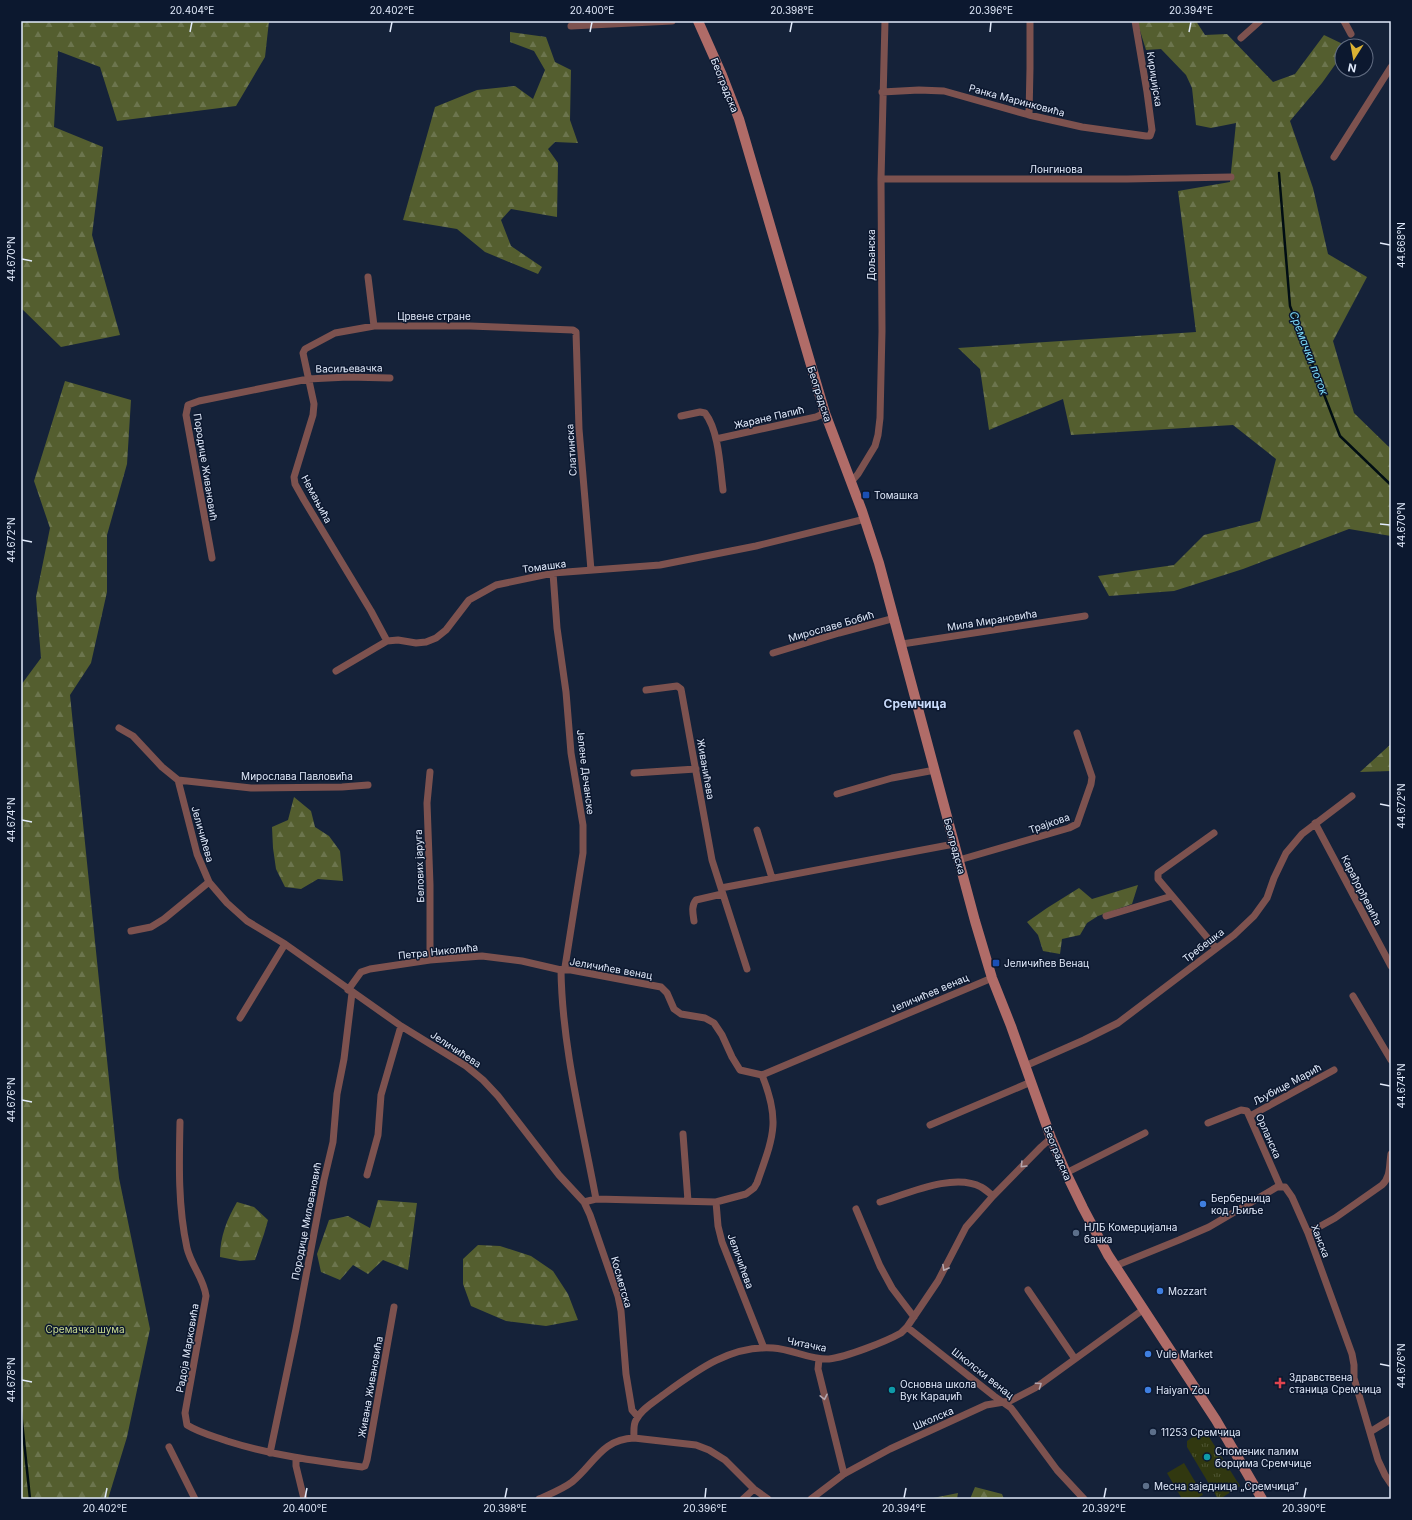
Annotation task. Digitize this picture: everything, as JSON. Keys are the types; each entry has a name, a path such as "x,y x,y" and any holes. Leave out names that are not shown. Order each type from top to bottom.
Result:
{"main road":[{"name":"Београдска","path":"698,21 722,75 739,119 825,413 876,552 902,644 975,922 992,978 1051,1138 1086,1214 1115,1266 1216,1420 1262,1499"}],"street":[{"path":"571,26 672,21"},
{"name":"Дољанска","path":"851,482 858,474 874,446 878,435 880,418 882,338 880,179 885,21"},
{"path":"1029,115 1030,21"},
{"name":"Кириџијска","path":"1135,21 1152,130 1150,136 1146,136"},
{"path":"1241,38 1260,21"},
{"path":"1344,21 1351,34"},
{"path":"1334,157 1391,67"},
{"name":"Ранка Маринковића","path":"882,92 919,90 944,91 1029,115 1082,127 1146,136"},
{"name":"Лонгинова","path":"880,179 1127,180 1230,177"},
{"path":"368,277 374,326"},
{"name":"Црвене стране","path":"303,353 305,349 335,333 374,326 470,326 573,330"},
{"name":"Слатинска","path":"573,330 576,332 579,429 591,570"},
{"name":"Немањића","path":"303,353 314,404 313,415 296,468 294,477 295,484 371,610 388,642"},
{"name":"Васиљевачка","path":"308,379 348,377 390,378"},
{"name":"Породице Живановић","path":"212,558 186,415 188,404 308,379"},
{"path":"680,416 700,412 705,413 708,417 716,439 723,490"},
{"name":"Жаране Папић","path":"716,439 816,417 825,413"},
{"name":"Томашка","path":"388,642 398,640 416,643 426,642 436,638 446,630 469,600 496,585 507,582 553,573 660,565 756,546 865,519"},
{"name":"Јелене Дечанске","path":"553,573 557,628 566,692 572,754 583,825 583,853 578,893 565,967 561,970"},
{"name":"Мила Мирановића","path":"902,644 1085,616"},
{"name":"Мирославе Бобић","path":"773,653 895,618"},
{"path":"336,671 388,642"},
{"name":"Живанићева","path":"646,690 677,686 681,689 712,860 747,969"},
{"path":"119,728 133,736 162,767 178,780"},
{"name":"Трајкова","path":"959,860 1069,828 1077,824 1092,777 1077,733"},
{"path":"634,773 696,769"},
{"path":"837,794 892,778 935,770"},
{"name":"Белових јаруга","path":"430,772 427,803 430,885 430,960"},
{"name":"Мирослава Павловића","path":"178,780 251,788 342,787 368,785"},
{"name":"Јеличићева","path":"178,780 197,854 209,882 227,903 247,921 285,944 400,1026 466,1066 483,1080 498,1096 559,1175 584,1202"},
{"name":"Требешка","path":"1025,1066 1118,1023 1234,935 1254,916 1267,898 1274,878 1286,853 1302,834 1352,796"},
{"name":"Карађорђевића","path":"1315,824 1391,966"},
{"path":"757,830 772,878"},
{"path":"1214,833 1158,873 1158,879 1216,948"},
{"path":"694,921 692,907 693,903 696,900 721,891 772,878 822,870 954,844"},
{"path":"131,932 151,927 164,919 209,882"},
{"path":"1106,916 1172,896"},
{"path":"240,1018 285,944"},
{"name":"Петра Николића","path":"350,991 361,972 370,969 430,960 482,956 522,961 561,970"},
{"name":"Јеличићев венац","path":"596,1199 566,1040 562,1001 561,970 661,987 667,993 674,1009 681,1014 705,1018 714,1023 740,1070 762,1075 992,978"},
{"name":"Породице Миловановић","path":"270,1453 296,1329 324,1180 333,1142 337,1094 343,1065 350,991"},
{"path":"1353,996 1391,1060"},
{"path":"367,1175 378,1135 381,1095 400,1026"},
{"name":"Љубице Марић","path":"1250,1116 1334,1070"},
{"path":"584,1202 596,1199 716,1202 746,1194 754,1188 759,1179 773,1135 774,1124 770,1095 762,1075"},
{"path":"930,1126 1031,1082"},
{"name":"Орланска","path":"1208,1123 1243,1109 1246,1111 1250,1116 1280,1186"},
{"name":"Радоја Марковића","path":"180,1122 179,1166 182,1222 187,1250 204,1287 206,1296 185,1413 187,1425 198,1432 245,1447 270,1453"},
{"path":"683,1134 688,1201"},
{"path":"1066,1173 1145,1134"},
{"name":"Читачка","path":"638,1417 646,1408 701,1368 718,1358 733,1353 764,1348 778,1349 819,1359 841,1357 901,1334 938,1281 966,1227 993,1196 1051,1138"},
{"path":"1308,1233 1335,1218 1387,1181 1391,1154"},
{"path":"880,1202 937,1184 959,1182 980,1186 993,1196"},
{"path":"1115,1266 1209,1227 1280,1186"},
{"name":"Ханска","path":"1280,1186 1288,1191 1308,1233 1352,1354 1354,1378 1378,1460 1391,1484"},
{"name":"Косметска","path":"584,1202 590,1215 618,1296 621,1311 626,1374 632,1410 638,1417"},
{"name":"Јеличићева","path":"716,1202 718,1226 722,1242 764,1348"},
{"path":"856,1209 880,1266 892,1288 914,1317"},
{"path":"1028,1290 1075,1359"},
{"name":"Живана Живановића","path":"296,1458 362,1467 365,1466 368,1460 394,1307"},
{"name":"Школска","path":"811,1499 844,1474 890,1448 986,1406 1015,1400 1035,1388 1144,1309"},
{"name":"Школски венац","path":"907,1327 1011,1408 1057,1470 1084,1499"},
{"path":"819,1359 818,1370 844,1474"},
{"path":"634,1438 635,1423 638,1417"},
{"path":"1370,1432 1391,1419"},
{"path":"539,1499 571,1483 606,1446 615,1441 634,1438 696,1445 709,1450 725,1460 754,1489 768,1499"},
{"path":"169,1447 195,1499"},
{"path":"270,1453 296,1458 296,1466 304,1499"},
{"path":"743,1499 754,1489"}],"green space":[{"path":"21,21 269,21 265,57 236,106 117,121 100,67 58,51 54,127 103,147 92,235 120,335 61,347 21,308"},
{"path":"1137,21 1196,21 1205,35 1227,34 1273,82 1295,74 1324,35 1334,40 1334,66 1290,121 1313,188 1328,254 1367,277 1333,341 1354,413 1391,449 1391,536 1349,529 1243,569 1174,591 1109,596 1098,576 1174,565 1204,535 1260,521 1276,459 1233,425 1071,435 1063,399 989,430 980,369 958,348 1196,332 1178,191 1230,182 1236,123 1211,128 1196,125 1192,88 1186,75 1161,49 1146,50"},
{"path":"510,32 546,37 555,62 571,70 570,120 578,143 555,142 548,149 558,163 557,217 511,209 501,220 511,246 542,267 538,274 485,252 457,229 403,220 435,107 477,90 515,86 533,99 545,70 534,51 510,42"},
{"name":"Сремачка шума","path":"65,381 131,400 127,464 107,535 107,592 91,663 70,695 119,1178 150,1329 127,1437 108,1499 21,1499 21,685 41,658 36,597 50,528 34,481"},
{"path":"1391,744 1391,771 1360,772"},
{"path":"294,797 311,811 315,827 329,836 340,851 343,881 318,879 301,889 285,887 276,869 272,827 288,820"},
{"path":"1138,885 1132,904 1098,916 1087,923 1080,935 1062,939 1060,954 1043,951 1038,935 1027,922 1079,888 1092,899"},
{"path":"378,1200 417,1203 408,1270 383,1260 368,1274 353,1265 340,1280 321,1272 317,1254 329,1220 348,1216 370,1228"},
{"path":"237,1202 254,1207 268,1220 255,1260 240,1261 220,1257 221,1242 225,1228"},
{"path":"478,1245 500,1246 531,1256 553,1271 568,1294 578,1320 546,1326 506,1321 471,1306 463,1284 463,1259"},
{"path":"1204,1429 1240,1486 1220,1499 1218,1499 1187,1447 1187,1441"},
{"path":"1184,1463 1203,1495 1195,1499 1182,1499 1167,1473"},
{"path":"975,1487 1002,1494 1004,1499 970,1499"},
{"path":"958,1493 957,1499 928,1499"}],"waterway":[{"name":"Сремачки поток","path":"1279,173 1290,306 1340,436 1391,485"},
{"path":"21,1412 30,1499"}],"place":[{"name":"Томашка","path":"866,495"},
{"name":"Јеличићев Венац","path":"996,963"},
{"name":"Берберница код Љиље","path":"1203,1204"},
{"name":"НЛБ Комерцијална банка","path":"1076,1233"},
{"name":"Mozzart","path":"1160,1291"},
{"name":"Vule Market","path":"1148,1354"},
{"name":"Здравствена станица Сремчица","path":"1280,1383"},
{"name":"Основна школа Вук Караџић","path":"892,1390"},
{"name":"Haiyan Zou","path":"1148,1390"},
{"name":"11253 Сремчица","path":"1153,1432"},
{"name":"Споменик палим борцима Сремчице","path":"1207,1457"},
{"name":"Месна заједница „Сремчица”","path":"1146,1486"}],"district":[{"name":"Сремчица","path":"915,704"}]}
